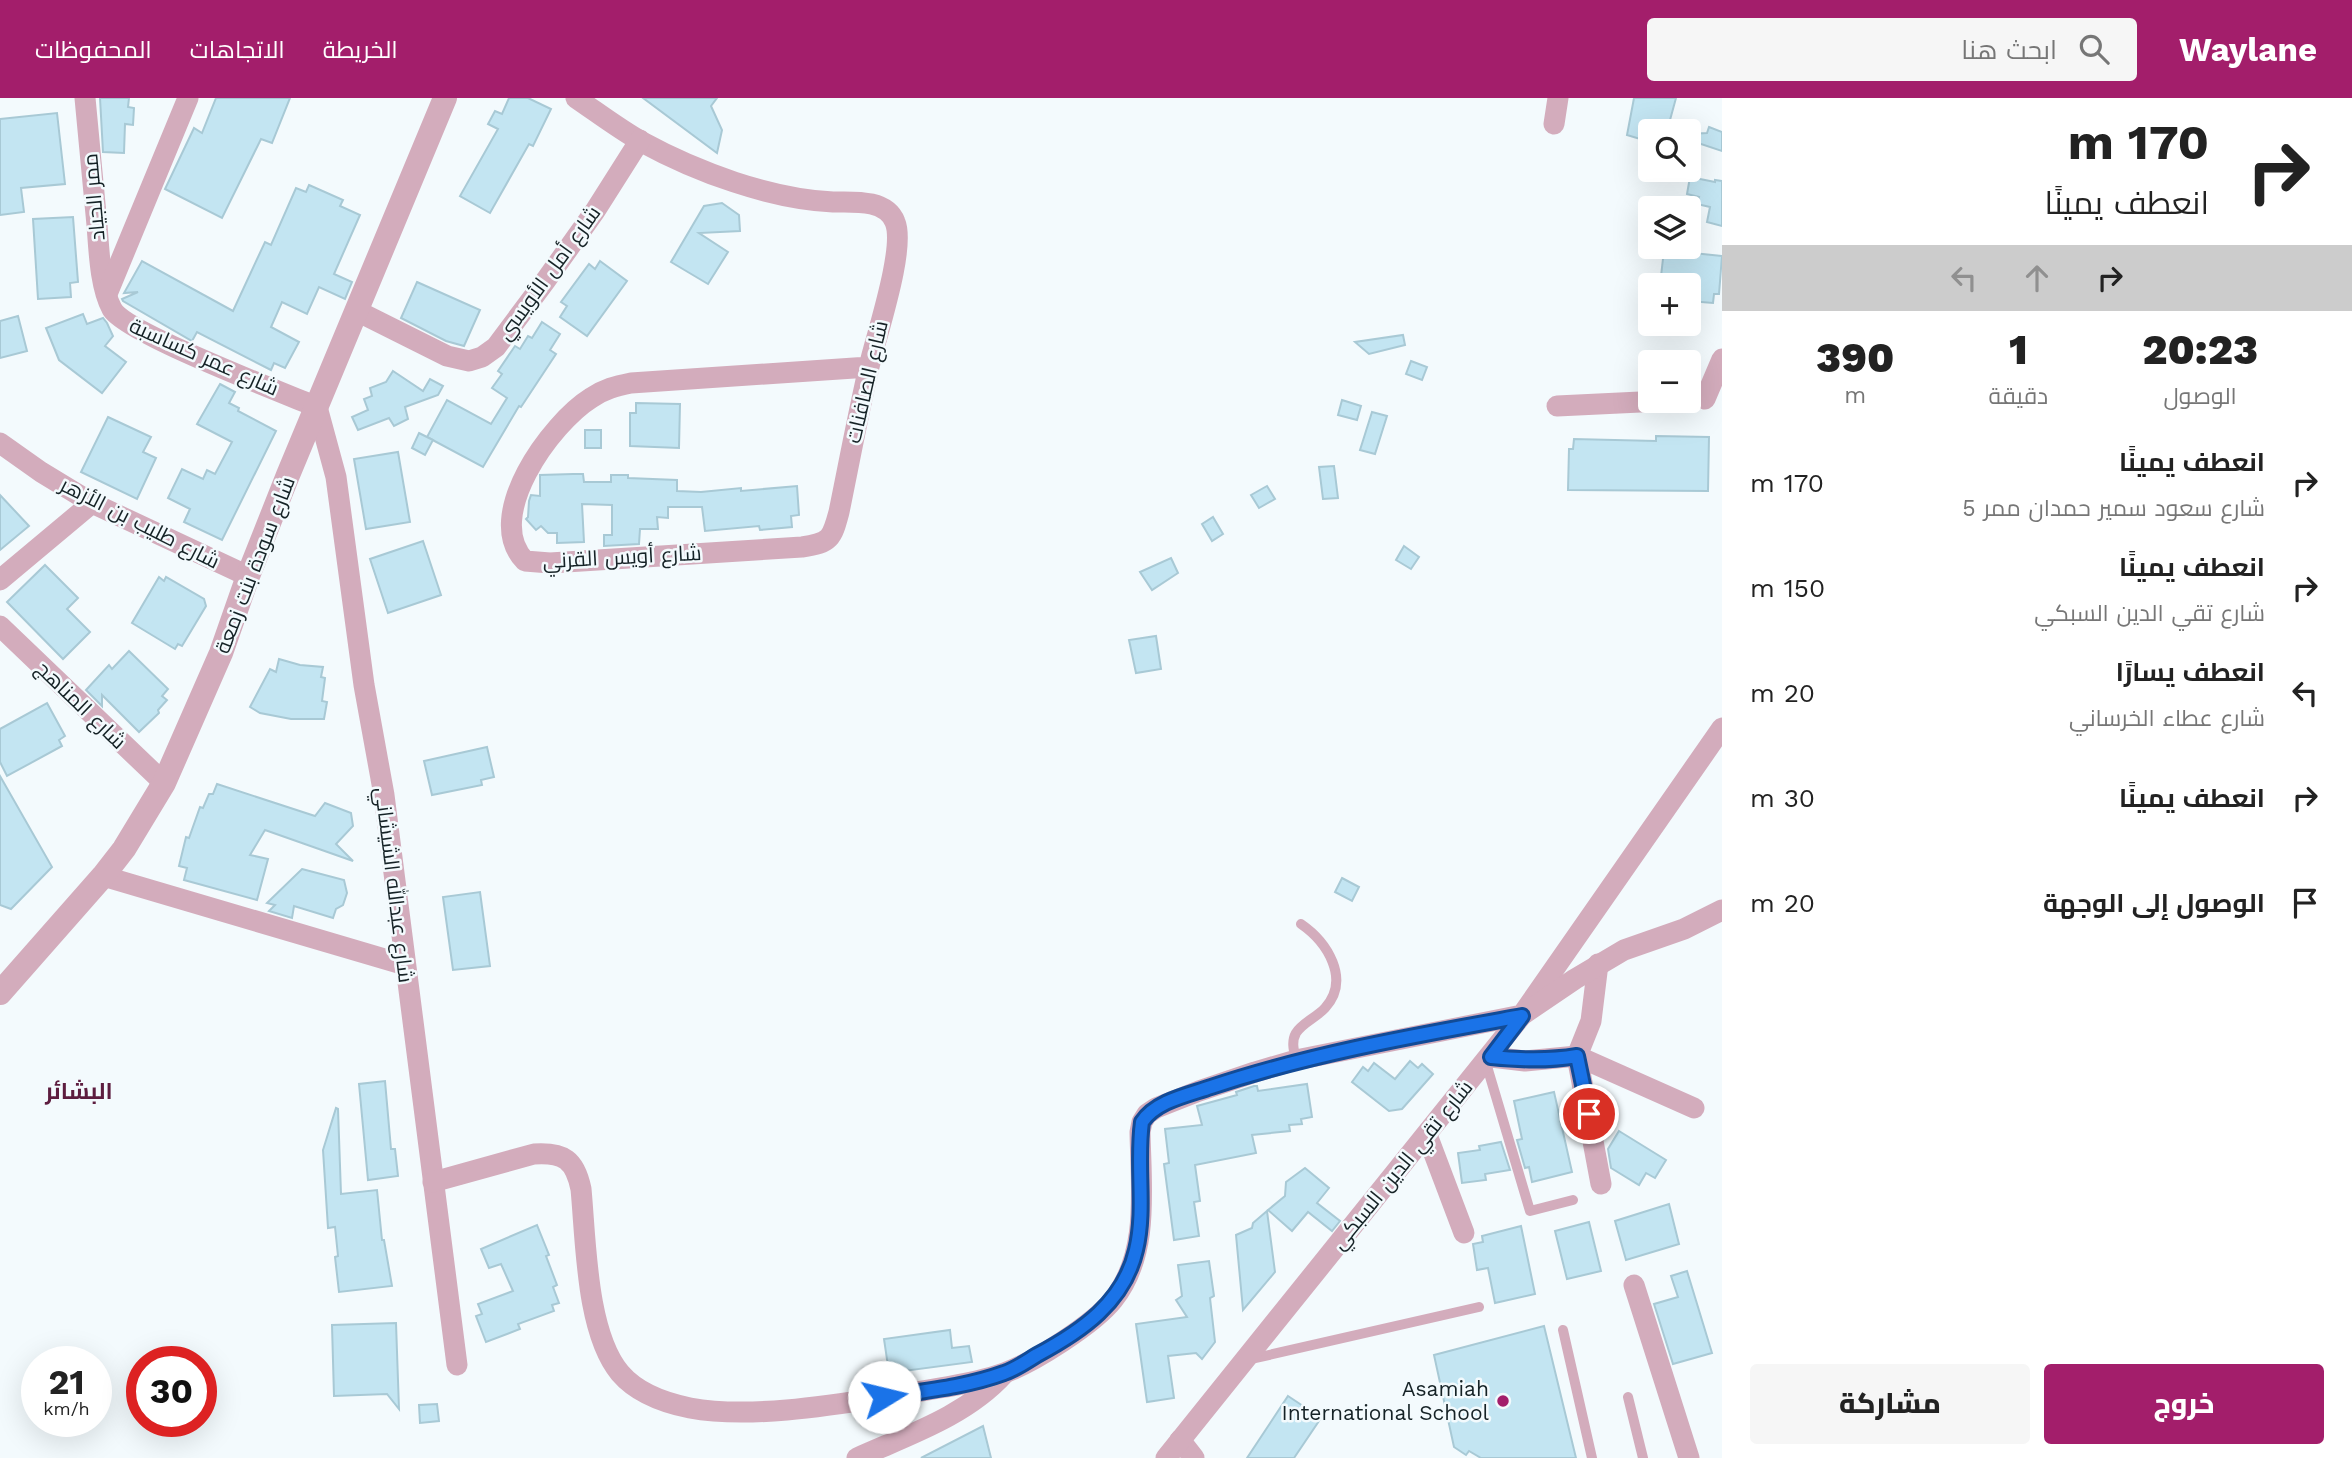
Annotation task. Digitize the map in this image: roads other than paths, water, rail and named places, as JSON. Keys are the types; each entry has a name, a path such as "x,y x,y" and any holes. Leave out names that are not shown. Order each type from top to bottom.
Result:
{"street":[{"name":"ممر الجياد","path":"85,98 100,255 107,296"},
{"path":"107,296 188,98"},
{"name":"شارع سودة بنت زمعة","path":"0,993 124,849 163,783 221,653 248,576 445,98"},
{"path":"576,98 640,140"},
{"path":"1554,124 1558,98"},
{"name":"شارع أمل الأويسي","path":"357,311 447,356 469,361 482,357 496,347 547,280 640,140"},
{"name":"شارع الصافنات","path":"640,140 661,152 744,184 815,201 861,203 880,207 890,214 895,222 895,261 834,531 829,540 819,545"},
{"name":"شارع عمر كساسبة","path":"107,296 113,311 122,320 144,332 230,372 317,407"},
{"path":"1705,399 1722,359"},
{"name":"شارع أويس القرني","path":"819,545 550,563 525,561 515,552 511,535 520,489 540,450 569,415 609,387 656,381 869,367"},
{"path":"1557,406 1638,402"},
{"name":"شارع عبدالله الشيشاني","path":"317,407 327,440 342,517 364,685 384,795 457,1365"},
{"name":"شارع طليب بن الأزهر","path":"0,443 92,503 248,576"},
{"path":"0,580 92,503"},
{"name":"شارع المناهج","path":"0,626 163,783"},
{"path":"433,1182 534,1154 551,1152 570,1162 582,1189 591,1294 598,1327 621,1374 647,1394 668,1403 730,1411 783,1409 897,1395 1006,1373 1052,1348 1098,1315 1122,1287 1131,1268 1140,1231 1140,1132 1147,1114 1170,1101 1296,1060 1522,1016 1715,754 1722,728"},
{"path":"103,876 405,965"},
{"name":"شارع تقي الدين السبكي","path":"1166,1458 1522,1016 1598,964 1624,950 1684,929 1722,910"},
{"path":"1598,964 1591,1021 1577,1056 1601,1184"},
{"path":"1488,1060 1549,1060 1577,1056 1693,1108"},
{"path":"1427,1135 1464,1233"},
{"path":"1634,1285 1689,1458"},
{"path":"857,1458 972,1404 1006,1373"},
{"path":"1180,1440 1194,1458"}],"lane":[{"path":"1296,1060 1293,1045 1296,1032 1327,1007 1336,988 1336,968 1328,952 1318,936 1301,924"},
{"path":"1488,1060 1530,1211 1573,1200"},
{"path":"1245,1361 1479,1307"},
{"path":"1563,1330 1592,1458"},
{"path":"1628,1397 1643,1458"}],"place":[{"name":"Asamiah International School","path":"1503,1401"}],"district":[{"name":"البشائر","path":"79,1091"}]}
